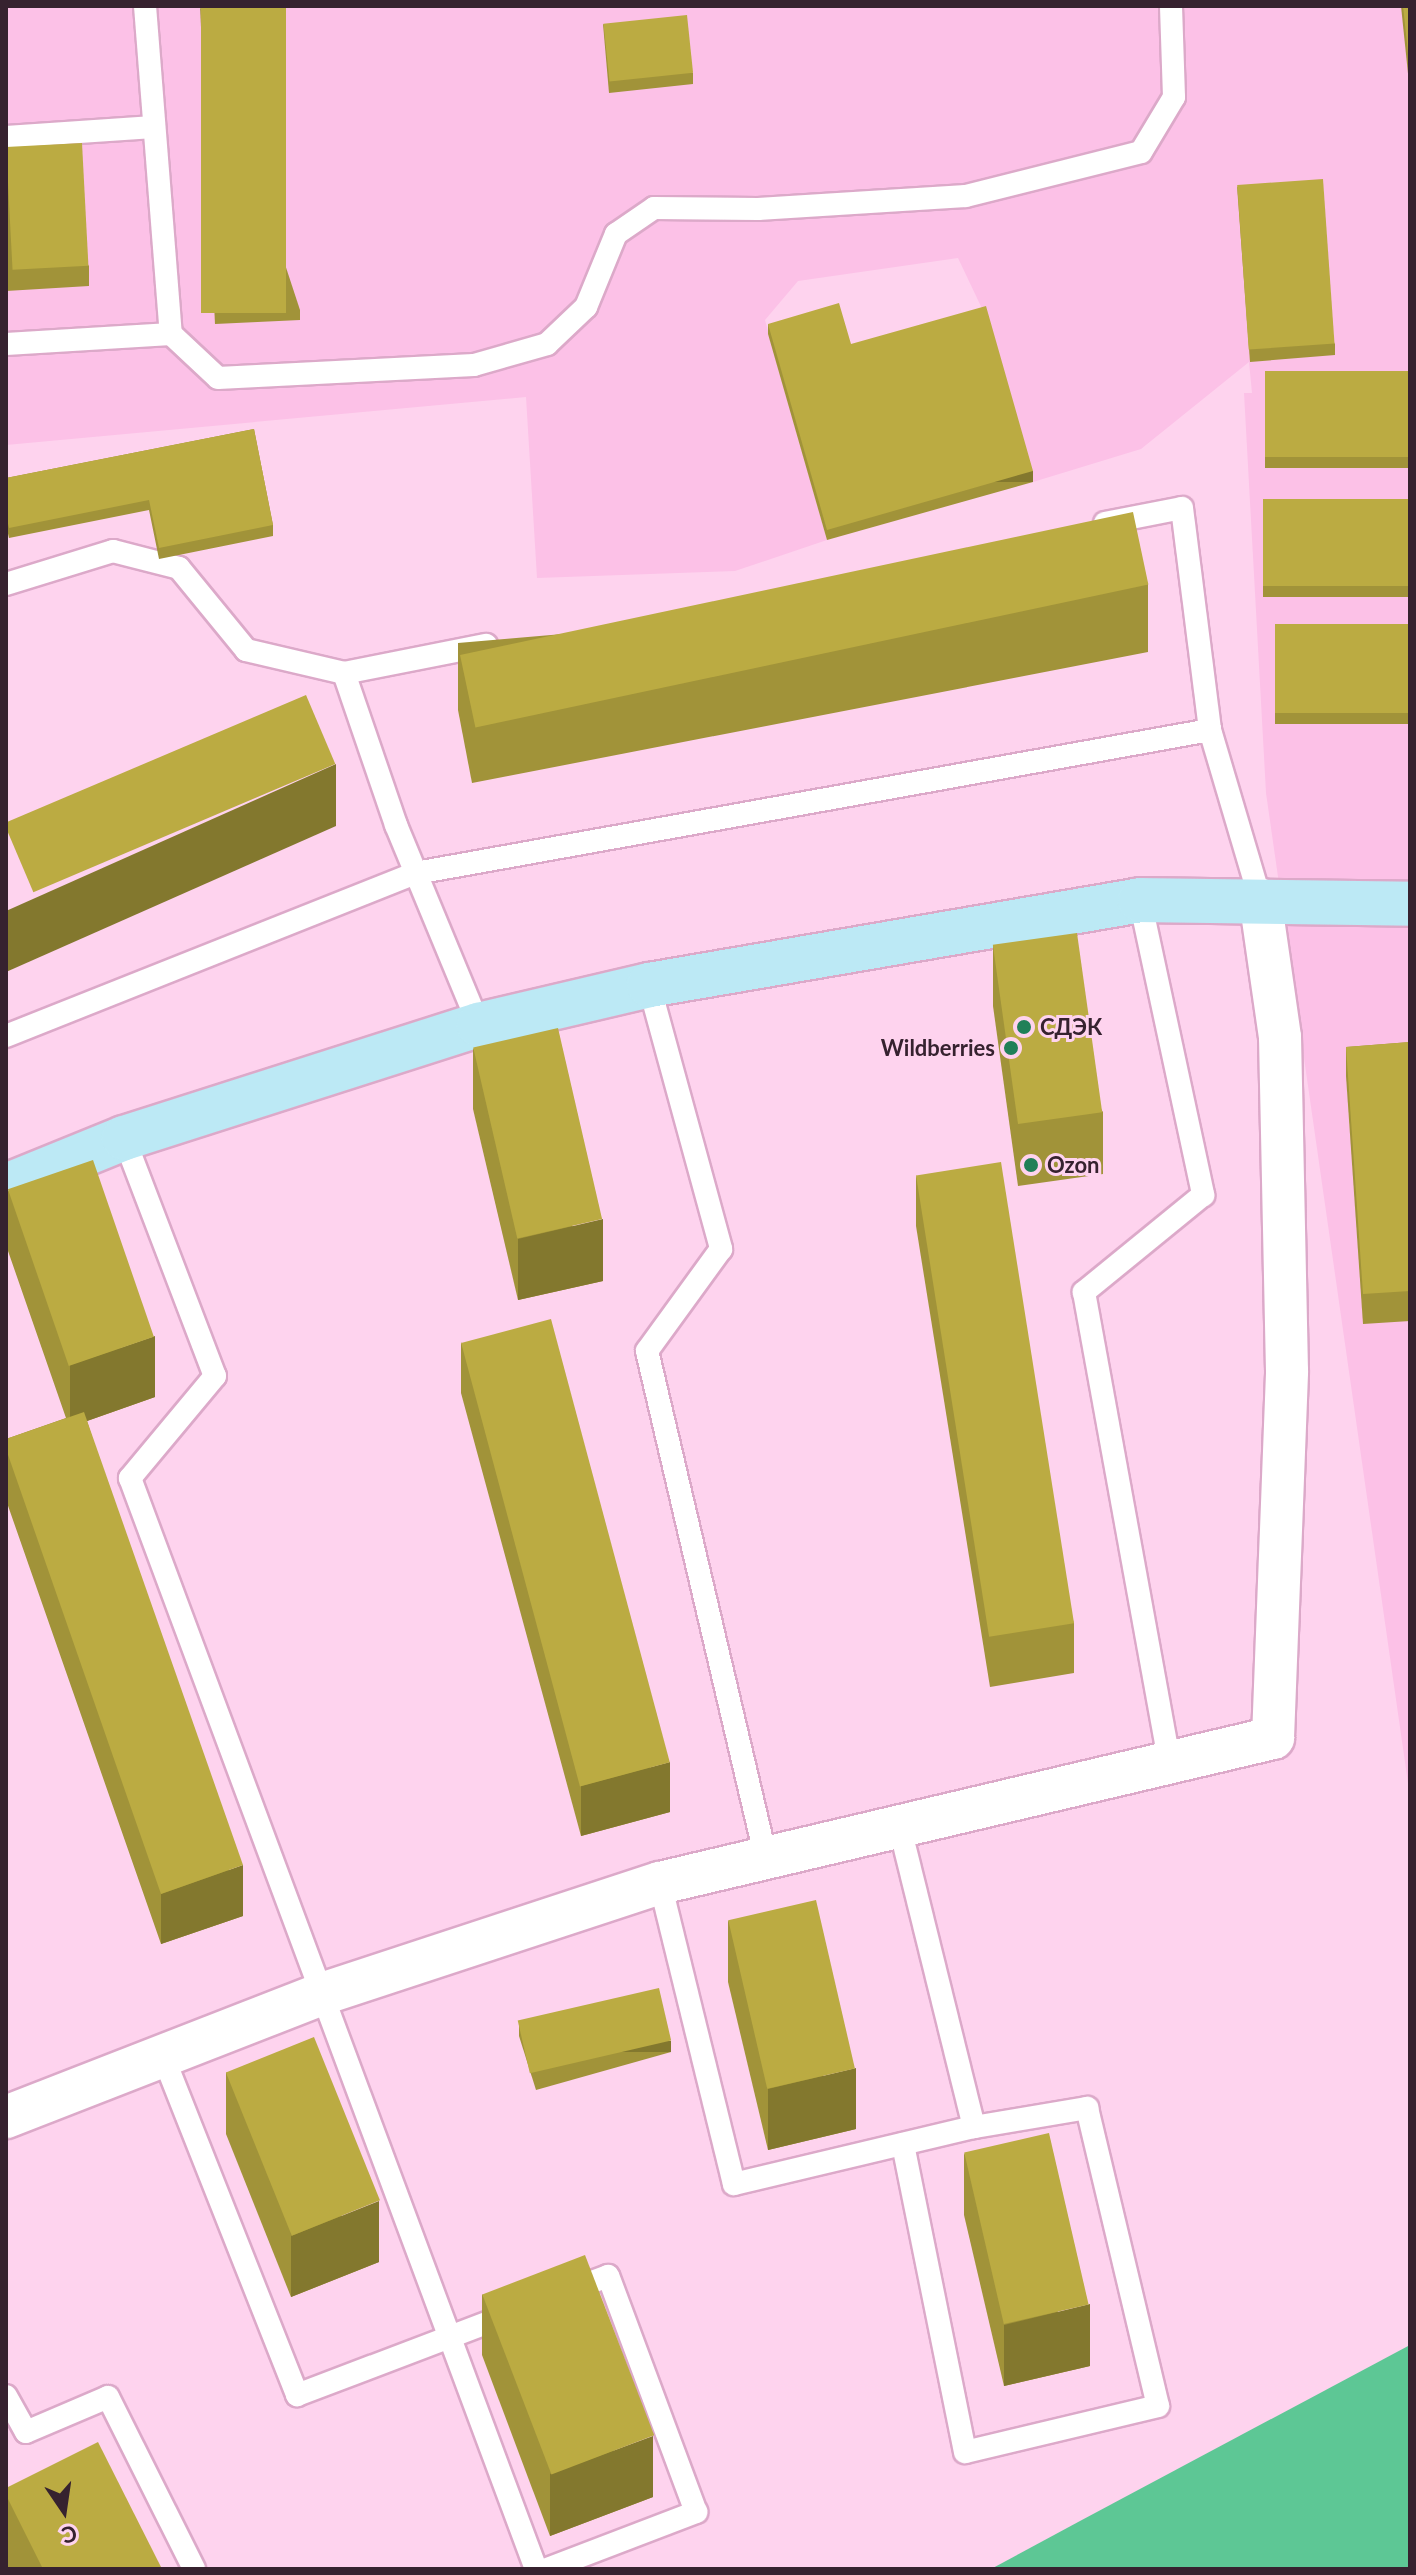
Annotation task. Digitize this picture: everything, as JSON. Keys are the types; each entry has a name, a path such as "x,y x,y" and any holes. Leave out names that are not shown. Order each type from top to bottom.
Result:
{"street":[{"path":"6,2117 319,1995 660,1883 765,1854 900,1828 1273,1738 1287,1355 1280,1037 1260,899"},
{"path":"6,1186 124,1138 479,1025 649,985 1140,900 1260,899 1410,904"}],"lane":[{"path":"145,6 171,334 218,378 474,365 547,344 586,307 616,234 654,208 758,209 966,196 1141,152 1174,97 1171,6"},
{"path":"6,137 154,127"},
{"path":"6,344 171,334"},
{"path":"1089,527 1182,508 1210,730 1260,899"},
{"path":"6,584 113,551 126,554 179,568 246,650 344,673 515,639"},
{"path":"344,673 416,873 479,1025"},
{"path":"6,1036 416,873 1210,730"},
{"path":"1140,900 1203,1195 1084,1292 1169,1762"},
{"path":"649,985 721,1249 647,1351 765,1854"},
{"path":"124,1138 215,1376 130,1478 319,1995 451,2337 536,2569"},
{"path":"900,1828 974,2127"},
{"path":"660,1883 734,2184 974,2127 1087,2108 1158,2406 965,2452 903,2144"},
{"path":"163,2056 297,2395 608,2276 696,2512 547,2569"},
{"path":"6,2396 26,2432 108,2397 194,2569"}],"shaded area":[{"path":"6,6 1410,6 1410,1797 1266,793 1244,393 1252,393 1249,362 1141,449 1033,482 986,317 958,258 798,281 765,320 827,540 735,571 537,578 526,397 6,445"}],"green space":[{"path":"1410,2345 1410,2569 991,2569 1080,2521"}],"building":[{"path":"201,6 286,6 286,313 201,313"},
{"path":"1403,6 1410,6 1410,72"},
{"path":"687,15 693,73 610,81 603,24"},
{"path":"82,143 88,266 13,270 6,147"},
{"path":"1323,179 1335,344 1249,350 1237,185"},
{"path":"839,303 851,344 986,306 1033,471 827,530 768,324"},
{"path":"1265,371 1410,371 1410,457 1265,457"},
{"path":"254,429 273,525 159,548 149,500 9,528 6,478"},
{"path":"1263,499 1410,499 1410,586 1263,586"},
{"path":"1133,512 1148,584 475,727 460,655"},
{"path":"1275,624 1410,624 1410,713 1275,713"},
{"path":"306,695 335,764 33,892 6,822"},
{"path":"1077,933 1102,1112 1018,1124 993,945"},
{"path":"558,1028 602,1219 517,1239 473,1048"},
{"path":"1410,1042 1410,1291 1363,1294 1346,1047"},
{"path":"93,1160 154,1337 69,1366 8,1189"},
{"path":"1001,1162 1074,1623 989,1637 916,1175"},
{"path":"551,1319 670,1762 580,1786 461,1343"},
{"path":"84,1412 243,1865 161,1894 6,1449 6,1439"},
{"path":"816,1900 855,2069 767,2089 728,1920"},
{"path":"659,1988 671,2041 530,2073 518,2021"},
{"path":"314,2037 380,2200 292,2236 226,2073"},
{"path":"1049,2133 1089,2304 1004,2324 964,2153"},
{"path":"585,2255 654,2435 551,2475 482,2294"},
{"path":"98,2442 162,2569 43,2569 6,2495 6,2488"}],"place":[{"name":"СДЭК","path":"1024,1027"},
{"name":"Wildberries","path":"1011,1048"},
{"name":"Ozon","path":"1031,1165"}]}
